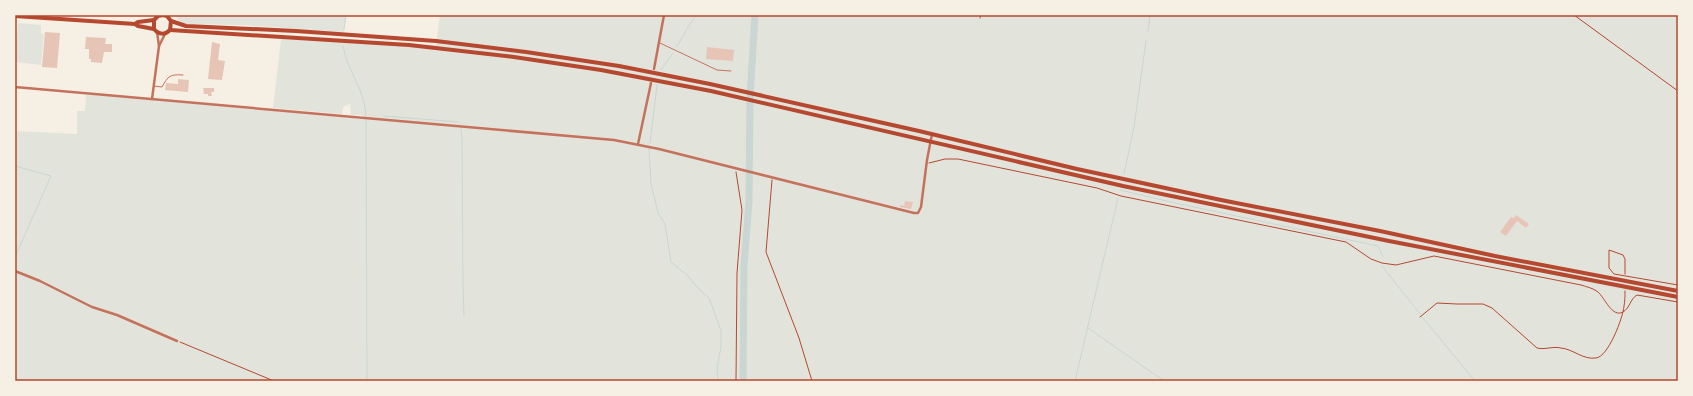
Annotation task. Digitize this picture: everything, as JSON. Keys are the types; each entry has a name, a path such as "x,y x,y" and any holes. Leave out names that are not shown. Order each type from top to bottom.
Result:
{"main road":[{"path":"135,24 138,22 154,20 160,15 186,26 230,27 390,37 526,52 646,72 741,91 932,134 1125,180 1496,256 1678,291"},
{"path":"15,16 135,24 165,33 170,30 381,43 486,53 613,72 741,98 1123,186 1389,241 1678,298"},
{"path":"169,18 170,30"},
{"path":"154,20 155,31"}],"street":[{"path":"654,69 664,15"},
{"path":"155,31 159,46"},
{"path":"152,99 159,46 165,33"},
{"path":"638,144 651,83"},
{"path":"15,87 607,139 638,144 738,168 907,212 918,213 921,207 926,164 932,134"},
{"path":"15,271 40,281 92,307 117,315 177,341"}],"lane":[{"path":"659,42 717,70 731,71"},
{"path":"154,86 162,87 166,78 175,74 184,75"}],"path":[{"path":"1574,15 1678,91"},
{"path":"926,164 945,159 958,159 1097,188 1121,196 1346,242 1371,259 1382,263 1396,265 1434,256 1581,285 1598,292 1613,311 1617,313 1623,312 1628,308 1634,296 1637,295 1678,298"},
{"path":"736,381 737,273 742,210 738,168"},
{"path":"773,178 771,184 766,252 799,338 812,381"},
{"path":"1625,274 1625,259 1623,255 1609,250 1608,268 1614,274 1678,285"},
{"path":"1420,317 1437,302 1483,304 1492,308 1537,348 1544,350 1560,347 1587,358 1595,358 1600,357 1604,353 1620,324 1625,291"},
{"path":"177,341 274,381"}],"shaded area":[{"path":"175,15 346,15 344,32 243,25 184,24 180,23"},
{"path":"440,15 753,15 748,103 752,104 758,15 1678,15 1678,381 15,381 15,131 77,134 77,111 85,111 86,95 363,119 363,115 351,115 350,104 343,107 342,114 273,108 281,39 436,45"},
{"path":"18,23 41,25 41,33 44,34 41,65 15,62"}],"building":[{"path":"45,32 60,33 57,68 42,67"},
{"path":"86,37 106,38 105,44 112,44 112,52 104,52 102,63 91,62 91,59 89,59 89,49 85,49"},
{"path":"212,42 220,44 218,60 225,61 222,80 208,79"},
{"path":"707,47 734,50 733,61 706,59"},
{"path":"178,79 189,80 188,92 165,90 166,83 178,84"},
{"path":"203,88 214,88 214,92 211,92 212,96 204,94"},
{"path":"905,201 913,202 911,209 900,207 900,205 904,206"},
{"path":"1516,215 1529,224 1526,228 1517,221 1506,236 1500,232 1511,217 1514,218"}],"waterway":[{"path":"344,29 346,15"},
{"path":"676,47 697,15"},
{"path":"743,381 744,265 749,202 750,97 755,15"},
{"path":"1148,31 1150,15"},
{"path":"1124,174 1134,127 1146,41"},
{"path":"343,46 348,64 363,97 366,116"},
{"path":"661,70 673,53"},
{"path":"650,143 657,85"},
{"path":"384,116 459,122"},
{"path":"366,120 367,381"},
{"path":"461,129 464,316"},
{"path":"649,149 651,183 658,213 665,224 671,262 688,276 709,298 721,331 721,347 717,368 718,381"},
{"path":"15,166 51,176 15,257"},
{"path":"1120,190 1378,246 1383,257"},
{"path":"1075,381 1118,198"},
{"path":"1382,266 1420,314"},
{"path":"1422,317 1475,381"},
{"path":"1088,328 1164,381"},
{"path":"15,379 29,380"}]}
